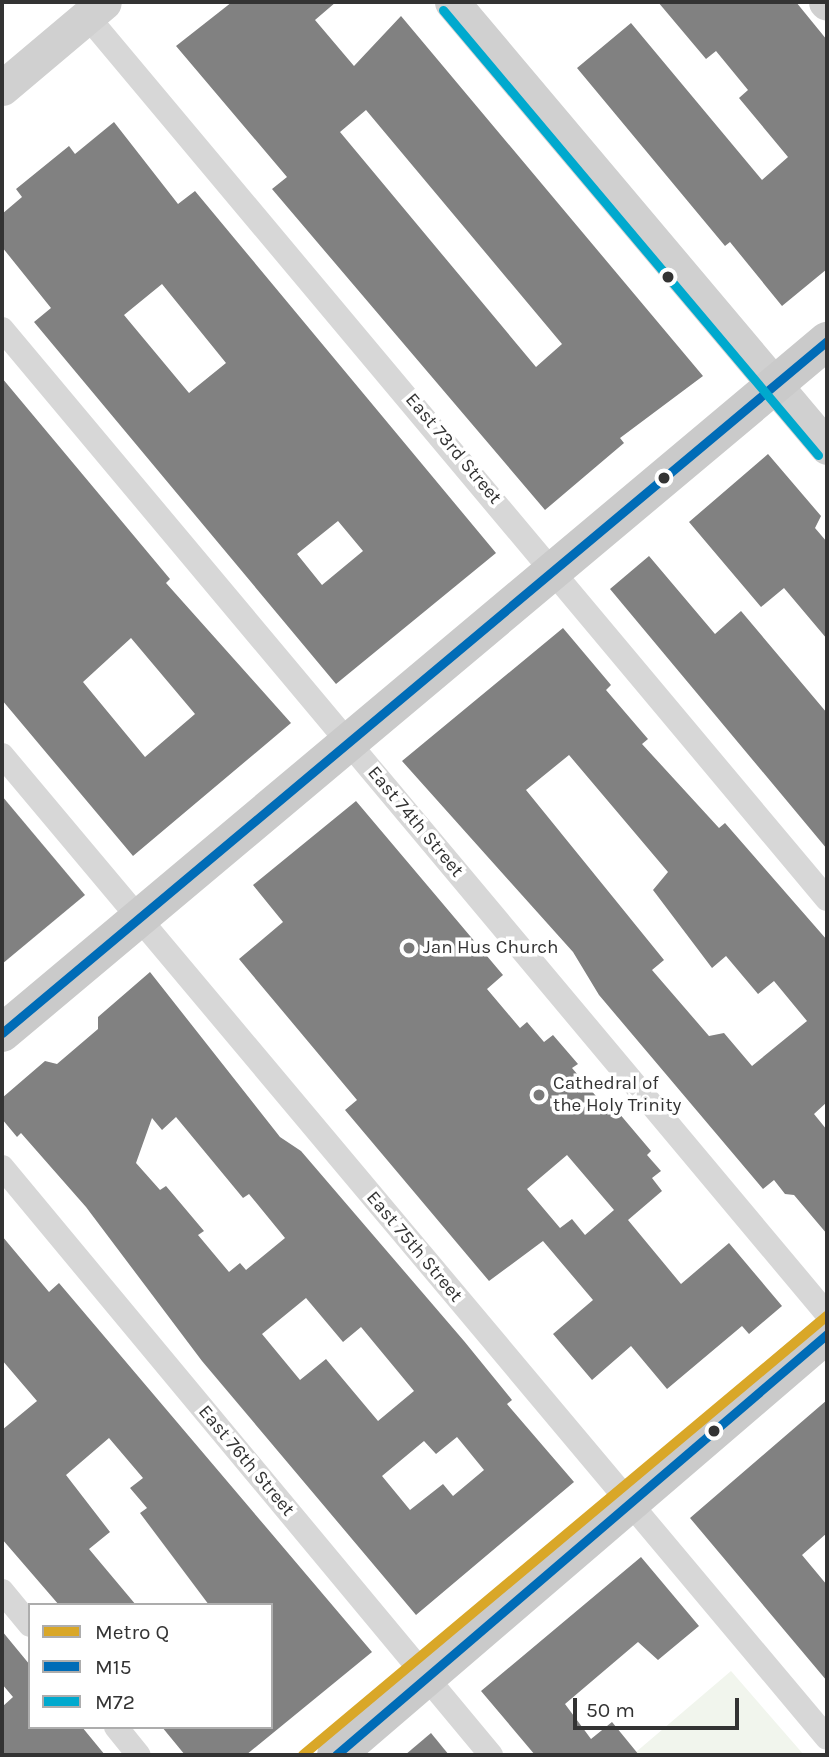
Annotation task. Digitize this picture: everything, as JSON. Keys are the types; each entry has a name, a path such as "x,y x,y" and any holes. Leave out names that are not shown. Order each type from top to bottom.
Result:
{"main road":[{"path":"452,2 827,447"},
{"path":"2,88 89,6"},
{"path":"2,1033 827,341"},
{"path":"336,1755 427,1680 629,1502 827,1334"}],"street":[{"name":"East 73rd Street","path":"89,6 827,899"},
{"name":"East 74th Street","path":"2,329 827,1314"},
{"name":"East 75th Street","path":"2,755 827,1738"},
{"name":"East 76th Street","path":"2,1167 491,1755"},
{"path":"2,1591 28,1623"},
{"path":"118,1729 139,1755"}],"shaded area":[{"path":"731,1671 804,1755 639,1755 636,1752"}],"building":[{"path":"232,2 336,2 315,20 354,66 401,16 703,376 620,438 624,443 545,510 272,189 287,177 176,46","holes":["366,110 562,344 536,367 340,132"]},
{"path":"658,2 796,2 827,40 827,269 782,306 730,242 725,246 577,68 631,23 762,180 788,157 739,98 748,90 716,51 706,59"},
{"path":"114,122 178,204 195,191 496,553 336,684 34,322 51,308 2,247 2,214 22,197 16,189 69,146 75,154","holes":["162,284 226,363 189,393 124,315","338,521 363,551 322,585 297,554"]},
{"path":"2,378 170,579 166,583 291,723 133,856 2,700","holes":["131,638 195,714 145,757 83,682"]},
{"path":"768,454 821,516 815,528 827,542 827,639 784,588 761,607 689,522"},
{"path":"649,556 715,634 741,611 827,713 827,849 610,589"},
{"path":"563,628 611,685 606,690 648,739 642,744 719,828 725,823 827,940 827,1102 814,1114 827,1130 827,1234 794,1195 785,1194 774,1180 763,1189 599,995 573,952 402,761","holes":["569,755 668,872 653,890 712,968 726,956 758,994 774,981 807,1021 752,1066 724,1033 709,1036 652,970 664,960 526,790"]},
{"path":"2,796 85,895 2,964"},
{"path":"356,801 503,975 487,989 520,1028 527,1022 544,1042 553,1035 578,1064 572,1068 613,1116 618,1112 651,1151 647,1155 661,1171 652,1178 662,1191 628,1220 681,1284 729,1243 782,1306 749,1334 742,1326 667,1389 631,1346 592,1380 553,1334 593,1300 543,1241 489,1281 345,1110 357,1100 239,959 283,922 253,885","holes":["567,1155 614,1210 585,1235 572,1219 560,1228 527,1189"]},
{"path":"150,972 280,1137 301,1151 464,1341 512,1400 507,1404 574,1482 416,1615 202,1361 86,1207 21,1133 17,1137 2,1119 2,1098 45,1061 57,1064 98,1029 98,1017","holes":["176,1117 243,1198 249,1194 285,1238 246,1270 240,1263 229,1272 198,1235 204,1231 166,1186 160,1190 136,1163 152,1118 162,1130","306,1298 343,1342 361,1327 414,1391 378,1421 326,1359 300,1380 262,1334","457,1437 484,1470 453,1496 443,1484 410,1510 382,1476 424,1441 436,1454"]},
{"path":"2,1236 49,1292 59,1283 372,1652 246,1755 185,1755 164,1729 273,1729 273,1603 208,1603 140,1513 147,1508 130,1488 143,1478 109,1438 66,1475 110,1532 89,1549 134,1603 57,1603 2,1539 2,1430 37,1401 2,1360"},
{"path":"827,1400 827,1533 802,1555 827,1585 827,1681 690,1518"},
{"path":"641,1557 699,1626 658,1660 638,1642 565,1704 591,1739 612,1722 639,1755 535,1755 481,1691"},
{"path":"2,1631 28,1663 28,1729 84,1729 105,1755 2,1755 2,1707 13,1697 2,1684"},
{"path":"431,1733 449,1755 405,1755"}],"metro line":[{"name":"Q","path":"303,1755 827,1316"}],"transit line":[{"name":"M72","path":"443,10 818,455"},
{"name":"M15","path":"2,1033 827,341"},
{"name":"M15","path":"336,1755 827,1334"}],"place":[{"name":"Jan Hus Church","path":"409,948"},
{"name":"Cathedral of the Holy Trinity","path":"539,1095"}]}
